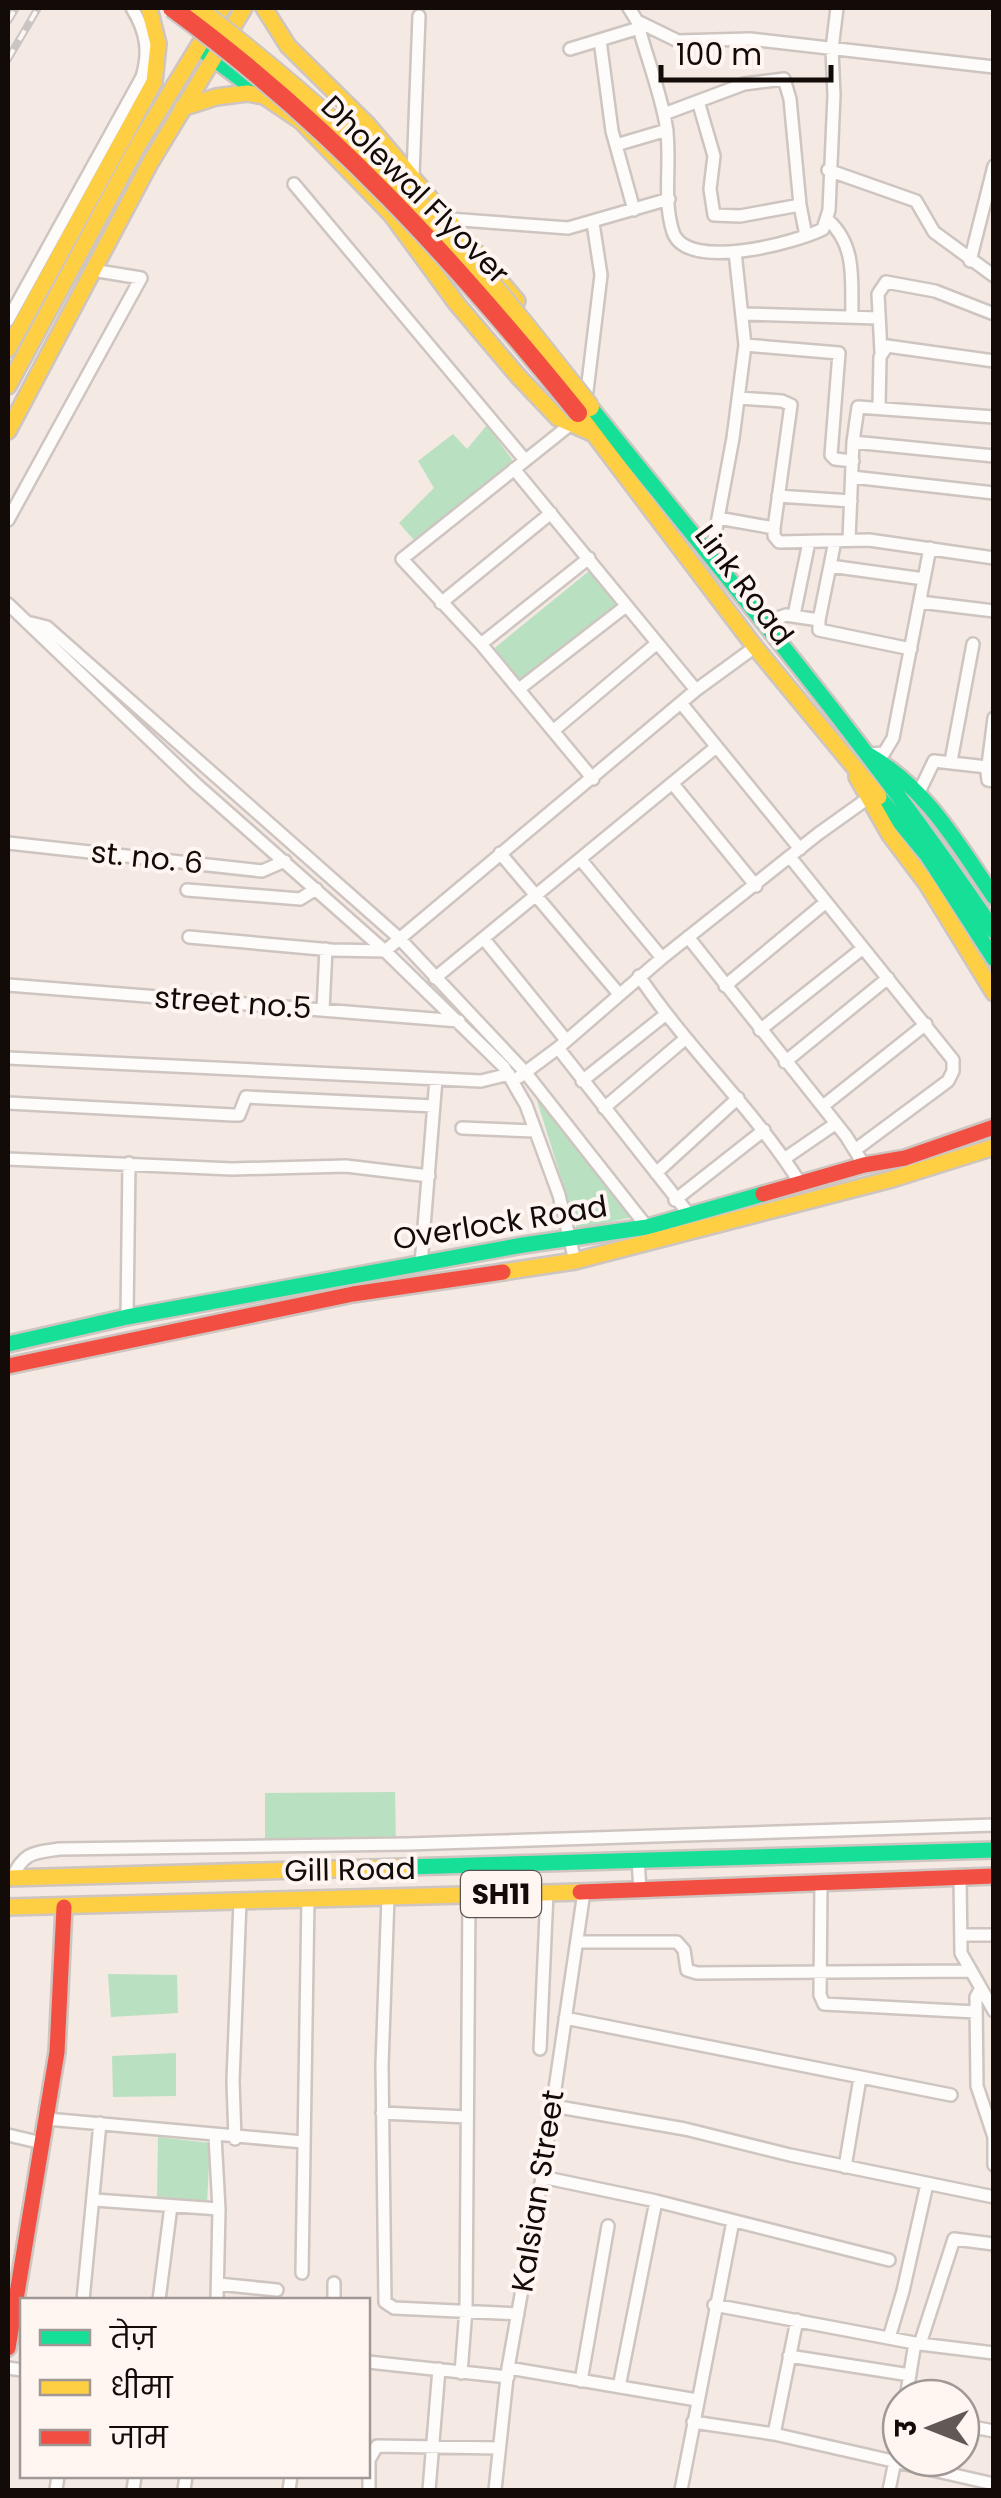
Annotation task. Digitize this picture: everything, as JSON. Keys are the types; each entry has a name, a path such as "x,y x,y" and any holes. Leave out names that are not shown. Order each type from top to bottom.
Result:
{"main road":[{"path":"8,349 154,82 160,50 149,8"},
{"name":"Dholewal Flyover","path":"172,8 235,55 364,170 488,302 602,433"},
{"name":"Dholewal Flyover","path":"196,8 285,78 407,192 499,292 581,409"},
{"path":"8,430 182,108 222,8"},
{"path":"264,8 281,42"},
{"path":"8,386 138,145 205,52 240,9 342,96 414,175 581,409 558,418 457,304 391,214 340,158 301,121 205,52"},
{"path":"182,108 216,97 247,93 264,96"},
{"name":"Link Road","path":"602,433 764,622 859,760"},
{"name":"Link Road","path":"602,433 755,647 859,760"},
{"path":"859,760 896,770 919,792 994,897"},
{"path":"859,760 927,884 994,993"},
{"path":"880,796 942,854 994,931"},
{"path":"880,796 927,855 994,959"},
{"name":"Overlock Road","path":"8,1344 127,1317 522,1245 647,1227 682,1206 800,1183 859,1158 905,1158 994,1128"},
{"name":"Overlock Road","path":"8,1366 353,1294 574,1260 892,1180 994,1147"},
{"name":"Gill Road","path":"10,1878 994,1850"},
{"name":"Gill Road","path":"8,1907 584,1892 994,1876"},
{"path":"12,2336 14,2268 42,2143 57,2052 64,1907"}],"street":[{"path":"8,320 142,78 147,42 132,8"},
{"path":"630,8 664,114 668,199 674,234 680,243 704,252 735,252 806,236 823,229 828,220 834,96 832,49 837,8"},
{"path":"414,175 420,16"},
{"path":"570,50 638,24 678,41 750,39 994,67"},
{"path":"600,40 616,144 634,210"},
{"path":"664,114 744,84 776,78 786,82 806,236"},
{"path":"698,101 714,156 710,188 714,214 740,216 800,205"},
{"path":"616,144 667,130"},
{"path":"970,261 994,166"},
{"path":"828,170 916,201 934,232 994,276"},
{"path":"294,184 526,460"},
{"path":"449,219 557,228 593,223 668,199"},
{"path":"828,220 843,234 849,250 852,317"},
{"path":"593,223 601,276 581,409 526,460 402,559 481,644 593,778"},
{"path":"710,556 745,345 735,252"},
{"path":"8,520 141,278 92,270"},
{"path":"879,406 880,287 890,282 935,291 994,314"},
{"path":"743,314 878,318"},
{"path":"745,345 838,352 831,456 835,460 852,460"},
{"path":"881,352 892,346 994,361"},
{"path":"739,398 790,405 774,528 779,542 870,540 994,558"},
{"path":"911,649 823,633 818,620 851,500 858,407 994,417"},
{"path":"853,442 994,456"},
{"path":"514,469 696,690"},
{"path":"852,477 994,493"},
{"path":"778,496 851,500"},
{"path":"441,604 551,514"},
{"path":"718,518 774,528"},
{"path":"794,616 809,542"},
{"path":"859,760 884,753 892,738 930,548"},
{"path":"481,644 589,558"},
{"path":"830,566 924,579"},
{"path":"920,602 994,611"},
{"path":"8,604 31,622 47,628 90,664 398,938 647,1227"},
{"path":"519,690 626,606"},
{"path":"764,622 780,616 818,620"},
{"path":"31,622 40,638 516,1076 572,1240 574,1260"},
{"path":"554,730 656,644"},
{"path":"951,761 973,644"},
{"path":"188,937 326,950 384,951 696,690 755,647"},
{"path":"681,703 795,853 826,902 953,1060 948,1081 859,1158 823,1106 688,938"},
{"path":"993,722 987,767 988,780 994,781"},
{"path":"436,978 715,748"},
{"path":"919,792 932,764 951,761 987,767"},
{"path":"673,784 756,886"},
{"path":"8,1058 482,1081 516,1076 562,1044 639,976 795,853 880,796"},
{"name":"st. no. 6","path":"8,843 262,871 285,861"},
{"path":"500,853 619,994"},
{"path":"580,860 662,958"},
{"path":"187,890 300,899 316,889"},
{"path":"724,986 826,902"},
{"path":"484,939 562,1044 582,1081 682,1206 764,1130"},
{"path":"760,1030 863,948"},
{"path":"323,1010 326,950"},
{"path":"639,976 665,1015 764,1130 800,1183"},
{"path":"785,1062 888,978"},
{"name":"street no.5","path":"8,986 458,1020"},
{"path":"582,1081 665,1015"},
{"path":"823,1106 926,1024"},
{"path":"604,1108 685,1039"},
{"path":"421,1264 436,1079"},
{"path":"8,1103 233,1116 240,1114 246,1097 434,1106"},
{"path":"656,1173 738,1098"},
{"path":"784,1159 836,1124"},
{"path":"462,1128 536,1131"},
{"path":"8,1159 232,1168 346,1166 429,1176"},
{"path":"886,1159 892,1180"},
{"path":"127,1317 129,1163"},
{"path":"10,1878 20,1860 34,1852 59,1848 427,1843 994,1824"},
{"path":"638,1858 640,1890"},
{"path":"960,1876 961,1954 994,2011"},
{"path":"821,1882 820,1995 828,2005 976,2012"},
{"name":"Kalsian Street","path":"495,2490 508,2372 542,2177 584,1892"},
{"path":"540,2049 547,1893"},
{"path":"461,2372 466,2309 469,1894"},
{"path":"388,1896 382,2113 385,2302 394,2308 518,2314"},
{"path":"302,2273 308,1898"},
{"path":"234,2138 240,1901"},
{"path":"961,1935 994,1934"},
{"path":"578,1942 677,1942 684,1950 688,1970 697,1973 970,1971"},
{"path":"980,1990 976,1996 977,2086 994,2138 994,2165"},
{"path":"565,2018 951,2095"},
{"path":"846,2166 860,2078"},
{"path":"552,2106 685,2129 994,2196"},
{"path":"382,2113 467,2117"},
{"path":"46,2119 304,2142"},
{"path":"83,2298 100,2123"},
{"path":"8,2135 42,2143"},
{"path":"215,2136 219,2209 216,2298"},
{"path":"542,2177 656,2201 889,2260"},
{"path":"889,2338 927,2184"},
{"path":"95,2200 219,2209"},
{"path":"619,2387 656,2201"},
{"path":"159,2298 171,2206"},
{"path":"693,2490 681,2490 733,2221"},
{"path":"582,2380 608,2226"},
{"path":"909,2378 954,2239 994,2244"},
{"path":"334,2283 334,2298"},
{"path":"218,2284 277,2290"},
{"path":"714,2305 918,2344 994,2352"},
{"path":"774,2434 796,2320"},
{"path":"789,2356 910,2375"},
{"path":"370,2362 582,2380 696,2400"},
{"path":"429,2490 439,2369"},
{"path":"693,2422 774,2434 881,2458"},
{"path":"370,2460 378,2446 499,2448"},
{"path":"968,2478 994,2484"}],"green space":[{"path":"487,425 513,461 414,540 399,523 434,488 418,461 453,434 467,449"},
{"path":"589,571 617,606 525,691 491,651"},
{"path":"534,1091 633,1217 577,1229"},
{"path":"395,1792 396,1848 265,1848 265,1793"},
{"path":"108,1974 177,1975 178,2013 111,2017"},
{"path":"176,2053 176,2096 113,2097 112,2056"},
{"path":"158,2137 210,2143 207,2204 157,2200"}],"railway":[{"path":"8,21 16,8"},
{"path":"8,59 38,8"}],"traffic: fast":[{"path":"202,50 261,94"},
{"path":"590,407 849,730 994,931"},
{"path":"867,754 888,767 923,800 994,897"},
{"path":"879,797 927,855 994,959"},
{"path":"8,1344 127,1317 523,1245 647,1227 763,1194"},
{"path":"405,1867 994,1850"}],"traffic: slow":[{"path":"8,349 154,82 158,44 149,8"},
{"path":"196,8 317,106 402,186 492,284 590,407"},
{"path":"8,386 138,145 222,8"},
{"path":"8,431 150,163 244,8"},
{"path":"264,8 288,46 367,124 517,301"},
{"path":"182,108 216,97 247,93 264,96 301,121 391,214 457,304 518,376 558,418 592,433"},
{"path":"578,413 755,647 879,797"},
{"path":"857,777 890,835 927,884 994,993"},
{"path":"503,1272 575,1261 892,1179 994,1147"},
{"path":"8,1878 405,1867"},
{"path":"8,1907 580,1892"}],"traffic: jam":[{"path":"172,8 230,52 338,147 485,302 578,413"},
{"path":"763,1194 864,1165 905,1158 994,1127"},
{"path":"8,1366 353,1294 503,1272"},
{"path":"580,1892 994,1876"},
{"path":"8,2348 57,2052 64,1907"}]}
